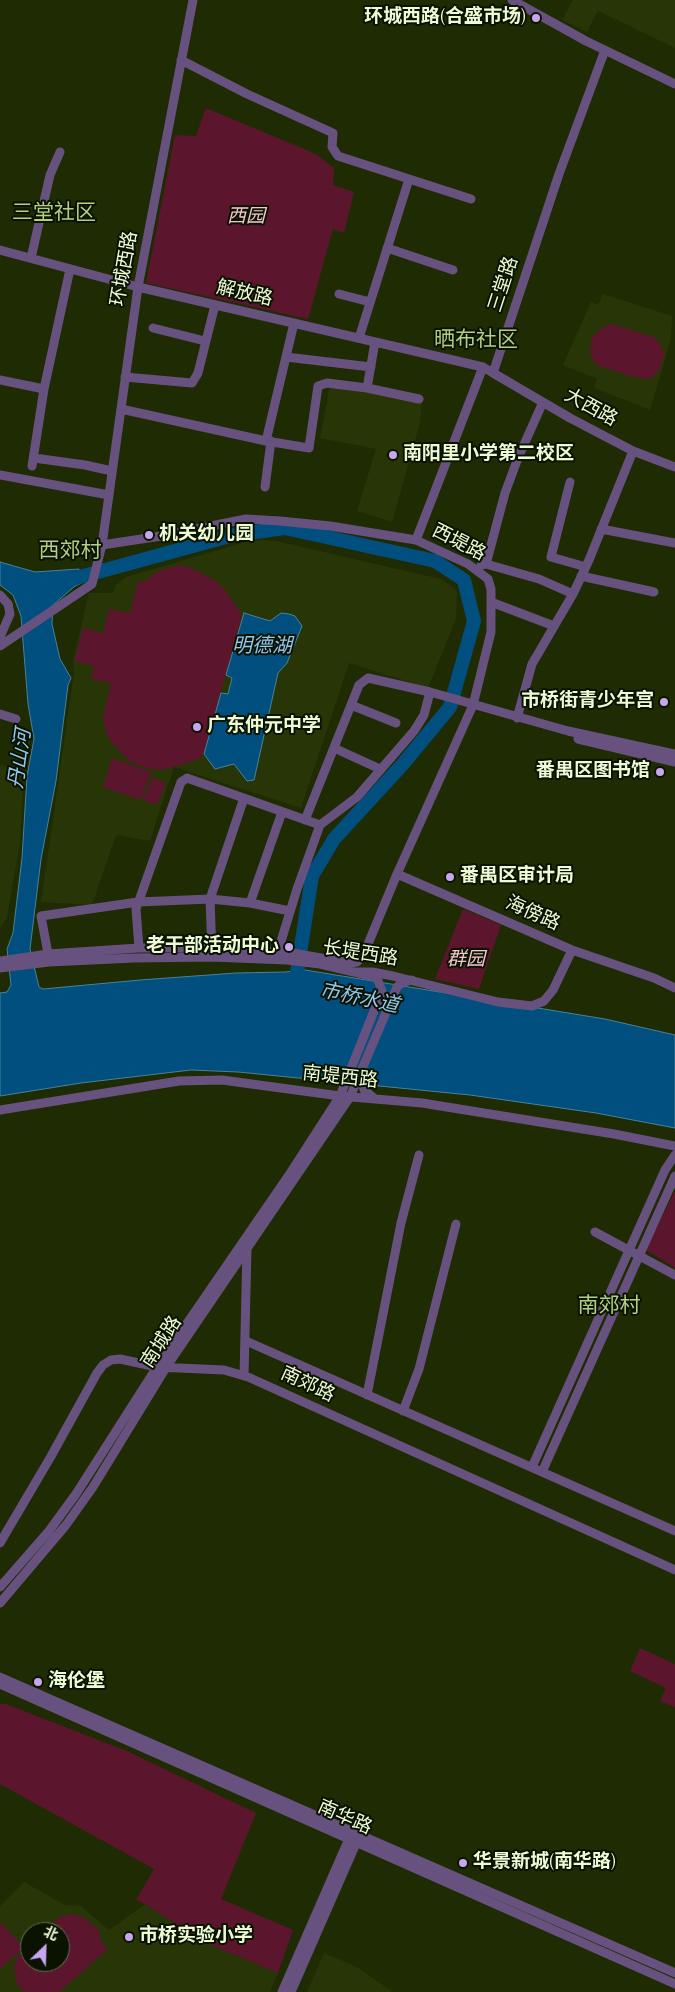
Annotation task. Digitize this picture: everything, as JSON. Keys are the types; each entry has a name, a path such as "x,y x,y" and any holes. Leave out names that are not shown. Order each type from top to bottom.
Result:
{"street":[{"name":"环城西路","path":"4,639 92,584 102,545 138,287 193,0"},
{"path":"512,0 605,50 675,84"},
{"name":"三堂路","path":"494,372 559,174 605,50"},
{"path":"181,60 247,94 333,133 332,147 338,156 471,199"},
{"path":"32,258 50,175 60,152"},
{"path":"359,338 409,179"},
{"path":"387,248 453,270"},
{"name":"解放路","path":"0,250 138,287 483,367"},
{"path":"70,268 44,389 33,462 84,465 112,471"},
{"path":"339,294 370,302"},
{"path":"125,377 192,384 198,373 214,305"},
{"path":"265,487 269,441 294,323"},
{"path":"154,328 205,342"},
{"path":"366,388 375,342"},
{"path":"286,357 370,366"},
{"path":"416,540 483,367 494,372"},
{"name":"大西路","path":"494,372 543,402 633,451 675,468"},
{"path":"0,380 44,389"},
{"path":"121,409 309,448 318,386 327,383 366,388 418,399"},
{"path":"486,564 505,493 543,402"},
{"path":"517,718 532,664 573,594 586,567 633,451"},
{"path":"0,475 109,495"},
{"path":"570,482 551,557 586,567"},
{"name":"西堤路","path":"102,545 246,519 280,520 416,540 474,567 489,581 491,632 473,706 364,952"},
{"path":"601,529 675,543"},
{"path":"474,567 486,564 539,579 573,594"},
{"path":"581,576 654,592"},
{"path":"0,595 8,604 10,614 4,639 0,646"},
{"path":"491,602 554,626"},
{"path":"304,820 359,685 368,678 430,692 516,722 564,736 673,756"},
{"path":"284,954 290,911 320,825 357,798 380,769 414,732 424,715 430,692"},
{"path":"351,705 396,723"},
{"path":"473,706 673,756"},
{"path":"0,714 16,719"},
{"path":"334,748 380,769"},
{"path":"139,948 136,909 181,782 187,778 320,825"},
{"path":"212,952 210,899 244,798"},
{"path":"250,903 282,812"},
{"name":"海傍路","path":"397,874 572,950"},
{"path":"49,958 42,916 138,902 210,899 250,903 290,911"},
{"name":"长堤西路","path":"1,964 139,948 284,954 354,963 361,959 364,952"},
{"path":"572,950 654,978 675,988"},
{"name":"长堤西路","path":"320,960 354,972 412,980 498,1002 532,1006 544,1001 553,990 572,950"},
{"name":"长堤西路","path":"49,958 212,952"},
{"name":"南城路","path":"0,1587 38,1544 71,1501 157,1367 280,1187 342,1092 382,994 382,988 368,966 364,952"},
{"name":"南城路","path":"0,1603 81,1506 167,1366 352,1093 397,987 403,982 412,980"},
{"path":"363,1068 362,1082 364,1090 366,1094 375,1099"},
{"name":"南堤西路","path":"0,1110 199,1079 222,1080 352,1093 375,1099 422,1103 675,1146"},
{"path":"367,1395 400,1223 419,1155"},
{"path":"532,1467 665,1170 675,1155"},
{"path":"542,1472 675,1176"},
{"path":"403,1411 419,1369 456,1224"},
{"path":"595,1232 675,1275"},
{"path":"244,1376 247,1248"},
{"path":"246,1341 675,1530"},
{"name":"南郊路","path":"0,1542 50,1458 96,1373 103,1365 111,1360 120,1358 157,1367 224,1370 244,1376 675,1570"},
{"name":"南华路","path":"0,1677 675,1984"},
{"name":"南华路","path":"0,1686 11,1689 675,1973"},
{"path":"282,1992 354,1837"},
{"path":"291,1992 354,1837"}],"shaded area":[{"path":"573,0 675,0 675,48 598,11 587,32 562,20"},
{"path":"603,294 672,316 671,339 650,410 594,388 597,379 563,365 591,302 598,305"},
{"name":"南阳里小学第二校区","path":"330,385 422,402 420,423 392,522 357,511 376,449 320,438"},
{"name":"广东仲元中学","path":"261,540 277,541 441,579 450,585 457,592 456,619 428,688 349,663 301,808 174,767 150,841 116,835 92,905 41,902 74,672 73,661 89,593 113,593 116,585 126,577 246,542"},
{"path":"0,765 13,768 13,784 23,788 20,843 7,917 0,928"},
{"name":"市桥实验小学","path":"24,1882 65,1905 81,1906 109,1930 145,1904 206,1943 278,1973 270,1992 0,1992 0,1906"},
{"path":"324,1953 357,1967 393,1992 307,1992"}],"green space":[{"name":"西园","path":"206,108 316,154 334,168 333,185 354,192 344,233 333,229 308,319 146,283 175,135 196,136"},
{"path":"613,324 656,338 664,353 658,371 653,377 646,379 634,377 599,366 593,360 590,352 592,337 603,327"},
{"path":"179,565 192,568 217,582 226,591 242,615 204,754 198,759 185,764 162,770 150,769 129,761 109,739 103,717 111,683 91,679 94,666 74,661 83,628 103,633 109,609 130,613 138,581 144,582 156,572"},
{"path":"112,758 151,772 141,800 103,787"},
{"path":"152,777 166,783 157,805 143,800"},
{"name":"群园","path":"463,909 501,925 479,989 435,979"},
{"path":"675,1191 675,1268 646,1250"},
{"path":"640,1648 675,1664 675,1707 660,1701 666,1688 630,1671"},
{"path":"0,1704 6,1704 127,1751 256,1813 221,1899 293,1930 278,1973 206,1943 136,1900 154,1869 0,1784"},
{"path":"71,1914 83,1917 98,1929 101,1941 108,1949 59,1992 25,1992 17,1984 14,1967 17,1957 20,1954 20,1972 70,1972 70,1922 55,1922 60,1917"},
{"path":"0,1922 20,1943 20,1951 0,1969"}],"water":[{"name":"市桥水道","path":"0,562 35,572 79,569 84,582 75,586 53,605 52,624 60,659 71,678 68,685 56,781 41,859 30,949 39,987 43,989 236,973 285,972 293,971 293,968 605,1019 675,1035 675,1128 596,1113 470,1095 238,1072 191,1070 81,1083 0,1096 0,993 7,992 11,985 7,949 13,933 22,858 27,776 34,739 28,704 21,616 13,595 0,585"},
{"name":"明德湖","path":"244,613 270,621 281,613 289,614 295,616 302,626 287,663 278,673 254,780 247,781 234,764 215,769 204,754 221,693 228,694 232,678 226,675"}],"waterway":[{"path":"65,581 233,535 285,528 435,561 464,580 474,621 450,707 402,765 334,839 312,876 297,973 302,986"}],"place":[{"name":"环城西路(合盛市场)","path":"536,18"},
{"name":"南阳里小学第二校区","path":"393,455"},
{"name":"机关幼儿园","path":"149,535"},
{"name":"市桥街青少年宫","path":"664,702"},
{"name":"广东仲元中学","path":"197,727"},
{"name":"番禺区图书馆","path":"660,772"},
{"name":"番禺区审计局","path":"450,877"},
{"name":"老干部活动中心","path":"289,947"},
{"name":"海伦堡","path":"38,1682"},
{"name":"华景新城(南华路)","path":"463,1863"},
{"name":"市桥实验小学","path":"129,1937"}],"district":[{"name":"三堂社区","path":"54,215"},
{"name":"晒布社区","path":"476,342"},
{"name":"西郊村","path":"70,553"},
{"name":"南郊村","path":"609,1308"}],"water label":[{"name":"丹山河","path":"22,759"}]}
